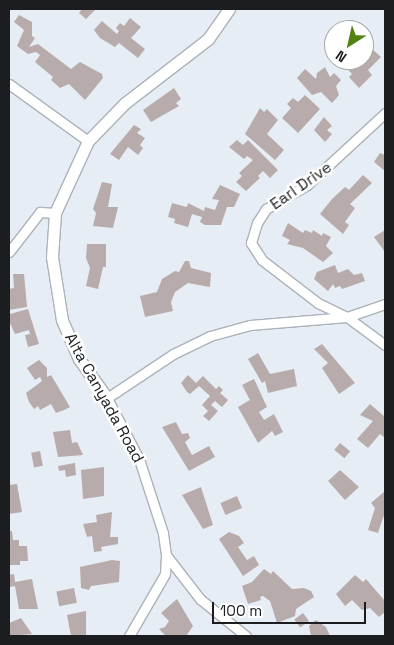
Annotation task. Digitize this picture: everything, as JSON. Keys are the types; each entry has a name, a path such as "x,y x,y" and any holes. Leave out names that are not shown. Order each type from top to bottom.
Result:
{"street":[{"name":"Alta Canyada Road","path":"129,636 165,574 166,556 163,533 139,459 107,398 79,359 62,320 52,256 55,213 88,141 125,102 208,39 229,9"},
{"path":"9,84 88,141"},
{"name":"Earl Drive","path":"346,317 318,303 262,260 251,243 257,223 266,209 307,186 385,113"},
{"path":"9,252 40,212 55,213"},
{"path":"107,398 165,359 210,336 250,324 346,317 385,304"},
{"path":"346,317 385,345"},
{"path":"166,556 200,598 246,636"}],"building":[{"path":"82,9 95,10 86,19 79,13"},
{"path":"19,15 32,22 32,36 35,38 29,47 38,44 71,69 80,62 102,74 103,78 85,100 69,84 60,88 51,80 53,77 35,62 40,55 36,52 28,54 17,46 24,30 14,22"},
{"path":"130,18 141,27 131,38 145,49 138,58 119,43 115,47 100,38 94,30 102,21 117,34 119,31 116,28 120,23 124,26"},
{"path":"374,51 381,57 374,64"},
{"path":"324,68 330,77 334,73 341,80 336,86 339,95 332,103 321,92 312,95 297,78 305,69 316,79 317,73"},
{"path":"348,70 368,70 372,75 359,88 349,77 352,74"},
{"path":"174,88 181,99 176,103 179,106 151,122 143,110"},
{"path":"305,95 320,109 298,133 282,118 291,108 287,104 293,98 298,102"},
{"path":"260,108 264,112 267,109 278,120 267,134 284,150 275,160 245,134"},
{"path":"324,117 332,126 327,130 332,134 325,142 314,130"},
{"path":"134,125 141,129 137,133 145,138 140,145 143,148 138,155 128,147 119,160 110,154"},
{"path":"237,140 243,145 248,140 278,170 270,178 263,171 258,176 260,178 246,191 236,182 242,176 239,173 253,160 247,156 244,159 229,147"},
{"path":"380,153 385,155 385,171 374,162"},
{"path":"363,175 372,183 350,204 355,208 345,222 349,225 343,234 320,214 345,187 349,190"},
{"path":"102,182 112,184 108,207 118,207 113,228 93,226 96,213 93,209"},
{"path":"220,185 240,194 234,207 227,207 221,225 205,225 200,222 202,217 192,214 188,227 174,223 175,219 168,217 172,203 187,207 188,203 204,211 205,207 215,210 219,200 212,199"},
{"path":"288,223 303,233 305,230 312,233 313,230 322,236 323,233 331,237 326,246 333,253 323,262 303,248 287,244 290,240 282,236"},
{"path":"385,230 385,252 374,237"},
{"path":"87,244 106,244 106,267 103,267 98,289 86,286 90,268 86,258"},
{"path":"185,261 189,261 191,268 211,273 210,287 188,283 175,292 171,302 173,311 145,317 140,296 157,292 162,279 175,271 179,272"},
{"path":"335,265 338,273 348,269 354,275 362,273 365,281 342,289 340,286 335,288 333,284 328,291 314,279 317,272"},
{"path":"13,274 24,274 27,307 9,310 9,289 14,288"},
{"path":"28,309 39,344 28,347 25,335 30,334 29,330 15,334 10,323 10,314"},
{"path":"322,344 355,383 339,394 322,368 328,363 314,349"},
{"path":"258,353 270,374 294,369 297,386 268,393 265,381 262,383 248,359"},
{"path":"39,360 47,368 47,377 51,375 70,407 56,413 51,404 40,410 38,406 34,409 29,402 26,393 42,381 40,377 35,380 27,368"},
{"path":"188,375 196,383 203,376 216,389 219,386 223,390 220,393 228,400 222,407 215,401 211,405 218,411 209,421 203,416 208,411 202,405 210,396 199,386 190,394 187,392 181,383"},
{"path":"254,379 267,407 259,412 264,420 274,414 283,432 275,436 272,431 258,443 238,407 250,400 242,385"},
{"path":"370,404 385,417 385,438 380,434 368,448 357,439 373,421 360,415"},
{"path":"176,422 182,434 188,433 190,438 185,442 192,455 209,446 215,457 189,471 162,427"},
{"path":"70,430 72,443 77,442 83,455 58,457 53,432"},
{"path":"340,443 350,451 344,458 334,450"},
{"path":"40,451 43,466 34,467 31,453"},
{"path":"75,463 76,475 66,477 65,470 59,471 58,466"},
{"path":"104,467 104,496 83,499 81,470"},
{"path":"340,470 359,487 345,500 328,481"},
{"path":"17,484 22,512 9,514 9,485"},
{"path":"201,487 213,525 203,529 182,495"},
{"path":"385,491 385,512 378,533 368,530 375,508 371,503"},
{"path":"237,496 242,508 226,515 220,503"},
{"path":"112,512 110,537 118,537 118,544 101,547 102,551 94,552 92,536 87,537 83,524 97,522 96,515"},
{"path":"9,531 12,531 13,540 19,540 19,546 27,546 28,561 20,561 20,565 9,565"},
{"path":"229,532 239,536 244,543 238,547 247,560 254,556 259,565 243,576 219,539"},
{"path":"112,560 120,561 119,582 91,586 89,590 81,588 80,567"},
{"path":"264,569 271,574 273,571 292,589 304,588 311,591 314,597 296,609 295,616 277,623 270,601 263,596 260,597 261,600 248,604 242,586 252,582"},
{"path":"14,574 15,582 32,579 38,609 19,609 15,586 9,587 9,575"},
{"path":"355,575 363,582 366,579 385,601 385,612 379,617 370,608 362,610 352,600 345,606 336,594"},
{"path":"74,588 77,603 59,606 56,591"},
{"path":"177,599 193,626 186,636 166,636 159,629 165,627 169,621 161,613"},
{"path":"86,611 86,636 71,636 67,615"},
{"path":"303,613 309,621 300,628 294,620"},
{"path":"21,618 32,634 9,636 9,623"},
{"path":"316,620 326,627 330,636 311,636 309,626"}]}
